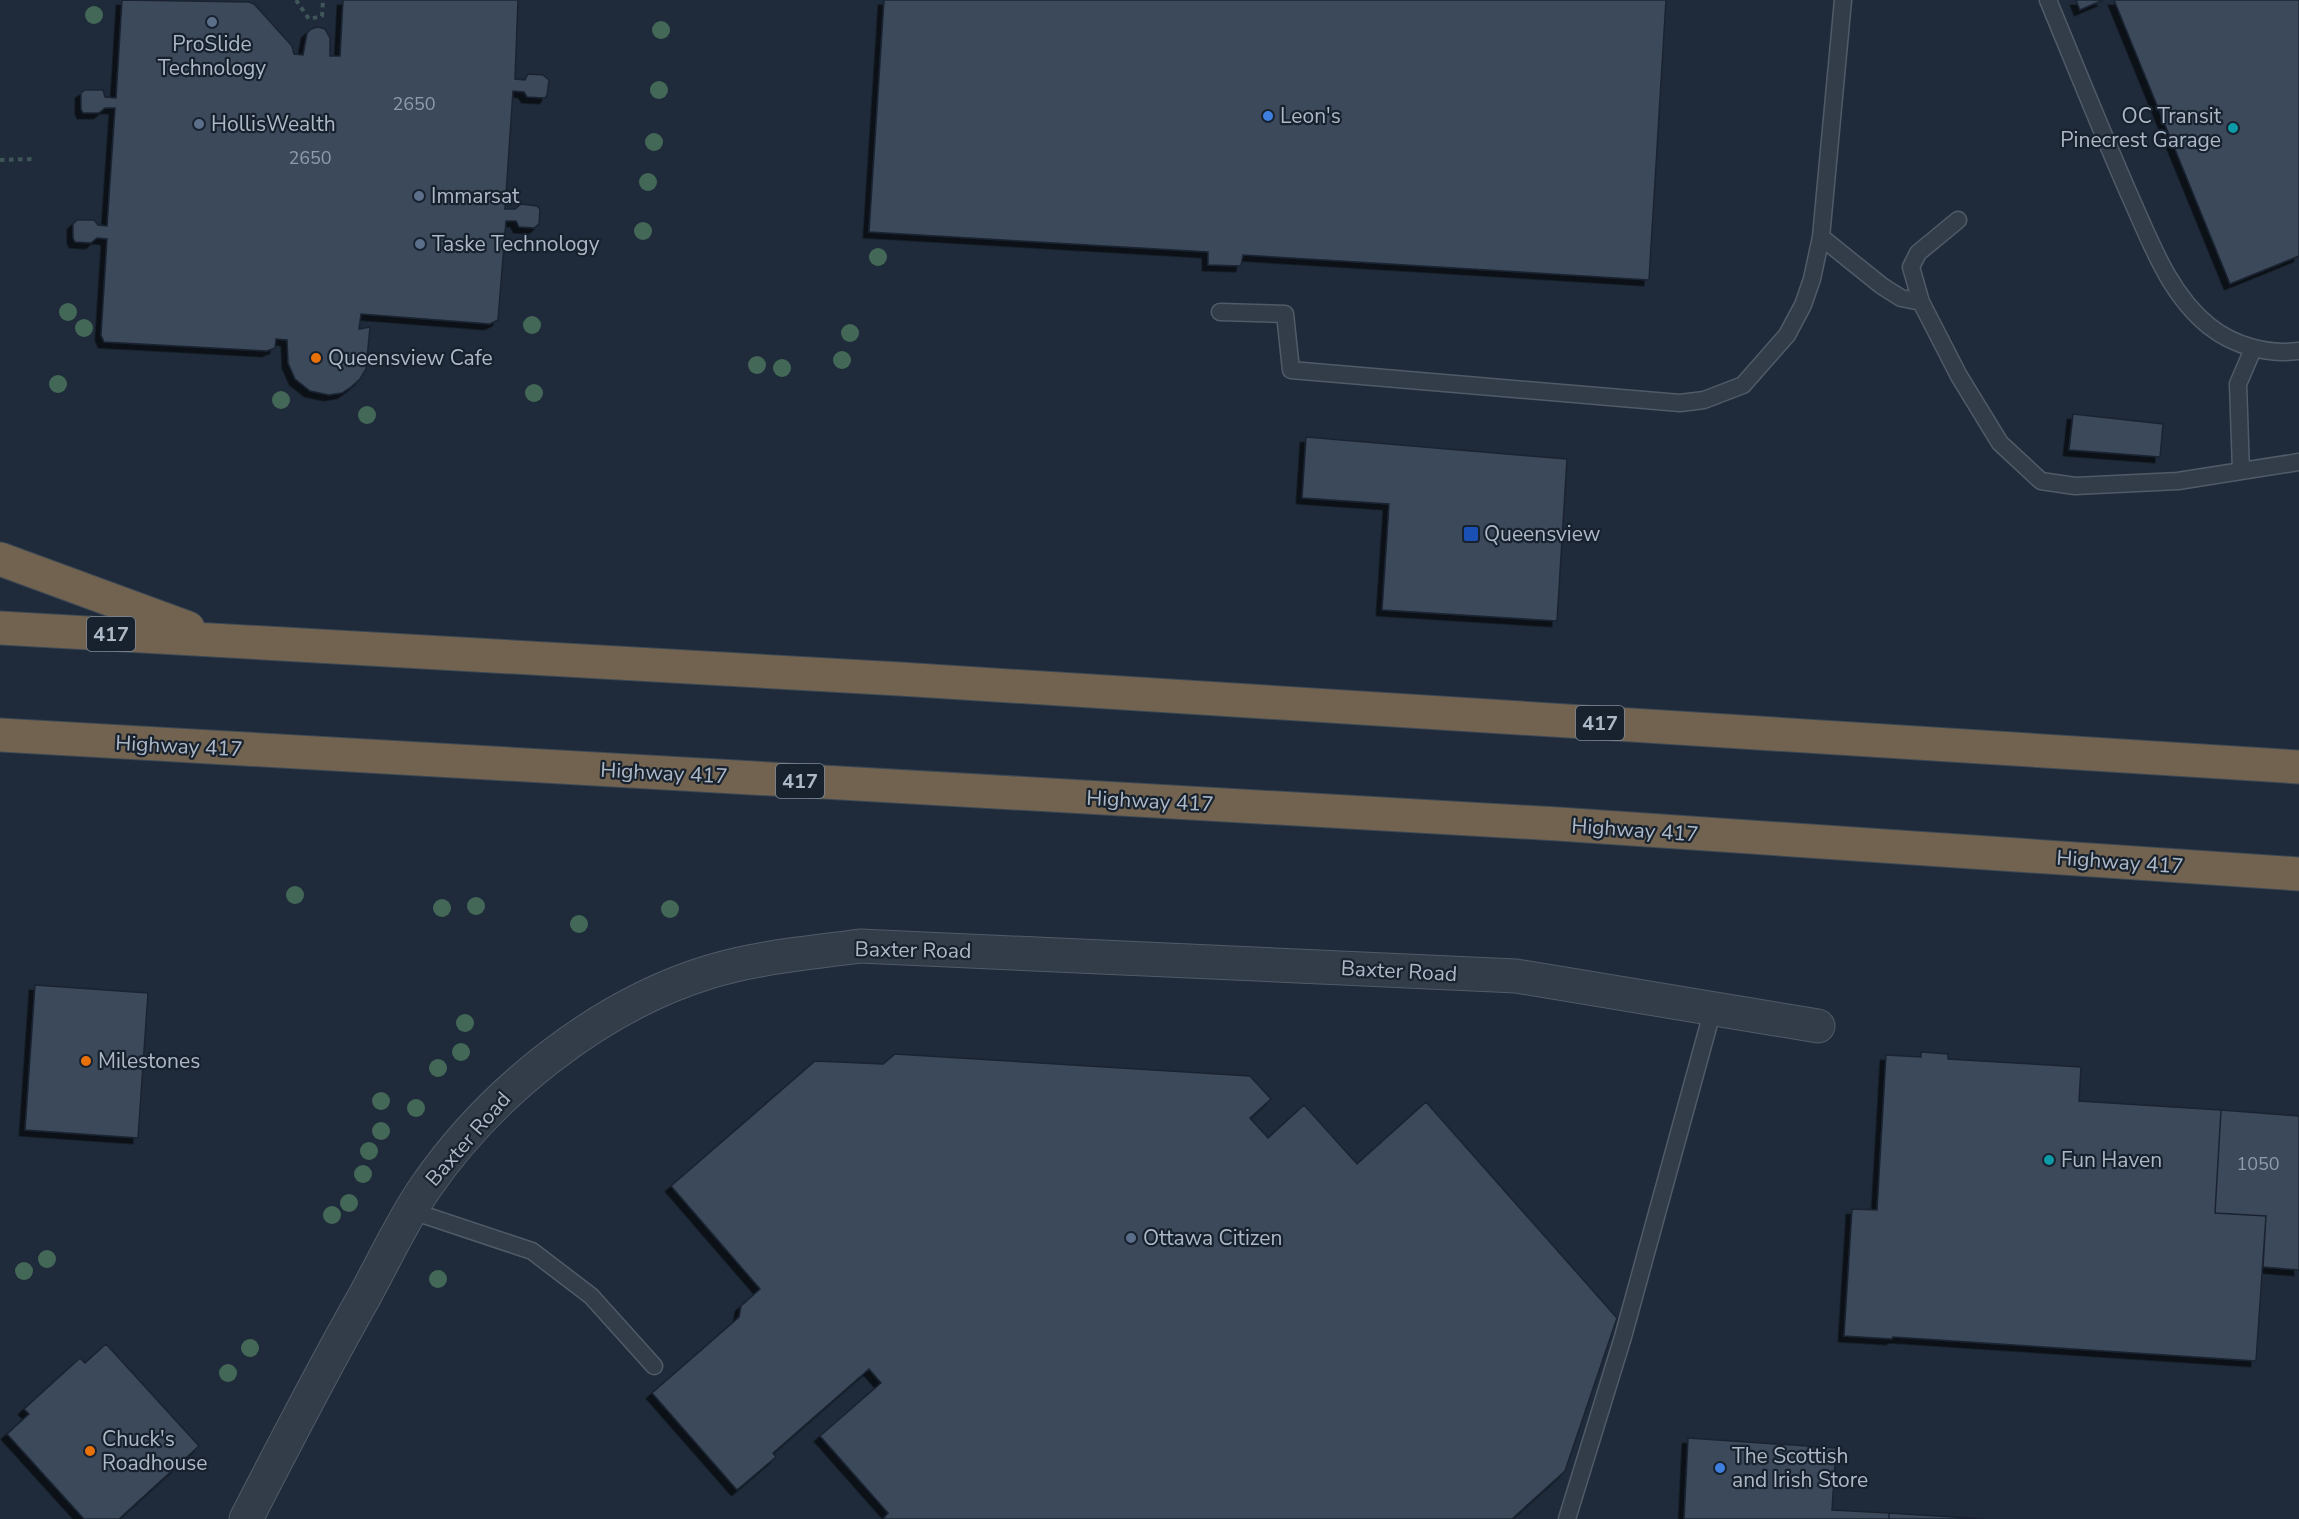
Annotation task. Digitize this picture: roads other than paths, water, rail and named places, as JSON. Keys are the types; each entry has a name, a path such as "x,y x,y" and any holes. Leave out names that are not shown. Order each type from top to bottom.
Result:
{"highway":[{"path":"0,559 221,640"},
{"name":"417","path":"0,628 888,678 2299,767"},
{"name":"Highway 417","path":"0,735 1558,824 2299,874"},
{"path":"0,741 42,738"}],"street":[{"name":"Baxter Road","path":"246,1519 317,1380 425,1188 500,1098 555,1052 637,1001 709,972 770,959 861,946 1516,976 1818,1026"}],"lane":[{"path":"1220,312 1285,314 1291,370 1680,403 1704,400 1743,385 1788,335 1803,305 1812,279 1821,237 1843,0"},
{"path":"2048,0 2112,156 2158,260 2173,286 2209,326 2253,349 2282,353 2299,351"},
{"path":"1958,220 1918,253 1911,267 1921,302 1959,376 2000,443 2041,481 2075,486 2178,481 2299,462"},
{"path":"1821,237 1882,286 1901,297 1921,302"},
{"path":"2241,471 2238,384 2253,349"},
{"path":"1567,1519 1623,1337 1713,1009"},
{"path":"412,1211 532,1251 591,1296 654,1366"}],"place":[{"name":"ProSlide Technology","path":"212,22"},
{"name":"Leon's","path":"1268,116"},
{"name":"HollisWealth","path":"199,124"},
{"name":"OC Transit Pinecrest Garage","path":"2233,128"},
{"name":"Immarsat","path":"419,196"},
{"name":"Taske Technology","path":"420,244"},
{"name":"Queensview Cafe","path":"316,358"},
{"name":"Queensview","path":"1471,534"},
{"name":"Milestones","path":"86,1061"},
{"name":"Fun Haven","path":"2049,1160"},
{"name":"Ottawa Citizen","path":"1131,1238"},
{"name":"Chuck's Roadhouse","path":"90,1451"},
{"name":"The Scottish and Irish Store","path":"1720,1468"}]}
